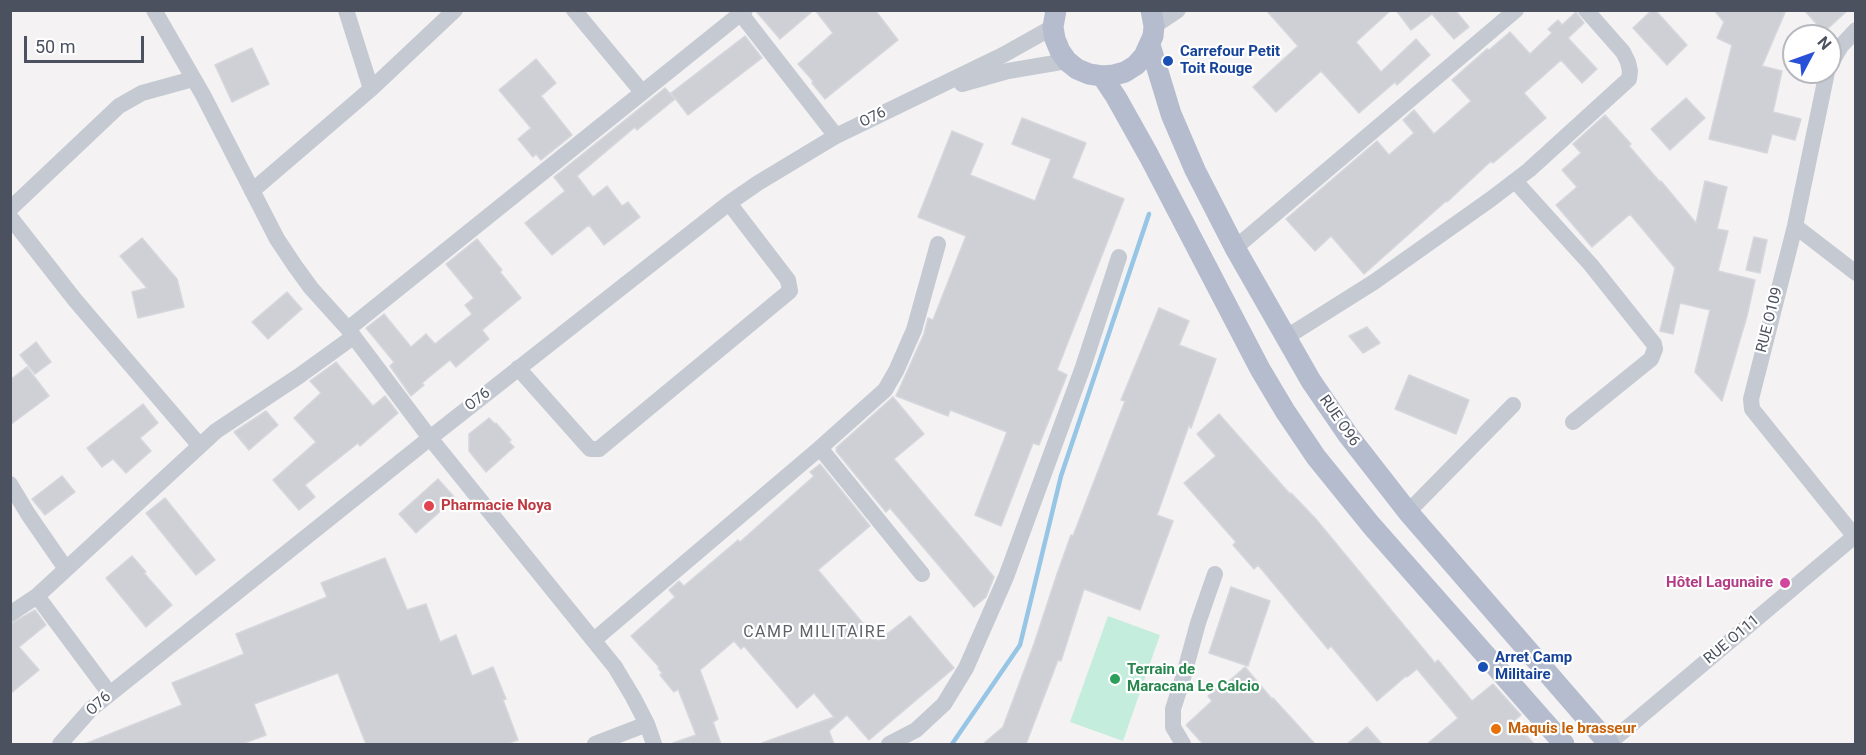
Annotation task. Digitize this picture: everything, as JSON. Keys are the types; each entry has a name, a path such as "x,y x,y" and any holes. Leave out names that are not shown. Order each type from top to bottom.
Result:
{"main road":[{"path":"1054,16 1055,39 1067,61 1077,69 1102,76 1125,72 1136,65 1144,56 1152,27"},
{"name":"RUE O96","path":"1152,27 1175,123 1195,170 1235,248 1311,381 1348,435 1408,512 1608,744"},
{"path":"1102,76 1138,136 1260,369 1316,457 1371,525 1564,744"}],"street":[{"path":"154,10 202,95 277,239 295,266 615,667 647,724 654,744"},
{"path":"346,10 371,88"},
{"path":"252,191 371,88 455,10"},
{"path":"574,10 642,92"},
{"path":"1152,27 1178,10"},
{"path":"1235,248 1516,10"},
{"path":"1285,338 1374,282 1515,181 1629,79 1628,62 1623,52 1586,10"},
{"path":"10,614 37,596 216,431 299,376 642,92 743,13 836,136"},
{"path":"923,94 1003,55 1054,16"},
{"path":"1842,45 1856,30"},
{"path":"923,94 1008,71 1067,61"},
{"path":"10,208 119,106 142,93 193,79"},
{"name":"RUE O109","path":"1825,84 1795,226 1752,391 1752,409 1855,537"},
{"name":"O76","path":"60,744 91,709 518,368 729,203 836,136 923,94"},
{"path":"1515,181 1590,265 1654,344 1652,359 1573,422"},
{"path":"518,368 590,449 599,449 790,291 788,280 729,203"},
{"path":"10,217 75,300 200,446"},
{"path":"1795,226 1856,273"},
{"path":"594,640 885,390 914,330 938,244"},
{"path":"889,744 916,730 944,704 966,668 1006,577 1083,367 1119,257"},
{"path":"1408,512 1513,405"},
{"path":"820,448 922,574"},
{"path":"10,484 66,569"},
{"name":"RUE O111","path":"1608,744 1855,537"},
{"path":"1183,744 1173,727 1173,710 1215,574"},
{"path":"37,596 110,694"},
{"path":"595,744 647,724"}],"green space":[{"name":"Terrain de Maracana Le Calcio","path":"1108,616 1160,635 1123,741 1070,722"}],"building":[{"path":"755,10 814,10 780,39"},
{"path":"815,10 875,10 898,40 825,99 798,64 833,33"},
{"path":"1266,10 1391,10 1356,42 1381,72 1416,39 1430,55 1397,85 1395,82 1359,113 1321,71 1276,112 1253,87 1298,46"},
{"path":"1396,10 1455,10 1469,27 1454,39 1432,14 1411,30"},
{"path":"1652,10 1655,10 1687,45 1667,65 1633,28"},
{"path":"1714,10 1786,10 1762,66 1782,71 1773,112 1801,119 1795,140 1772,134 1767,153 1709,139 1732,45 1717,38 1724,22"},
{"path":"1804,10 1848,10 1833,24 1817,24"},
{"path":"1576,12 1584,23 1568,38 1597,69 1582,83 1561,60 1524,93 1546,118 1493,163 1491,161 1364,274 1331,236 1315,251 1286,219 1377,141 1389,155 1414,133 1403,120 1414,110 1434,134 1471,101 1452,80 1510,32 1530,54 1552,33 1548,29 1558,20 1562,25"},
{"path":"745,36 762,58 688,115 671,93"},
{"path":"252,48 269,84 232,102 215,65"},
{"path":"536,59 556,83 541,96 572,135 541,160 536,154 533,157 518,139 531,128 499,90"},
{"path":"665,88 675,99 637,130 635,127 577,176 593,197 607,186 622,206 628,202 640,217 604,245 589,225 552,255 525,223 565,191 554,177"},
{"path":"1686,98 1705,118 1670,150 1651,129"},
{"path":"1605,115 1696,223 1705,181 1727,187 1717,229 1728,231 1718,271 1755,280 1722,401 1695,372 1710,310 1680,303 1673,334 1660,331 1675,268 1630,214 1592,247 1556,205 1577,187 1562,170 1581,153 1573,144"},
{"path":"1022,118 1086,143 1072,178 1124,199 1057,370 1067,375 1039,445 1033,443 1001,526 975,515 1007,432 950,410 948,416 896,396 924,334 928,318 933,320 966,236 918,217 952,131 983,144 970,175 1035,201 1051,159 1012,144"},
{"path":"1754,237 1767,240 1760,273 1746,270"},
{"path":"142,238 177,279 184,307 138,318 132,292 147,288 120,256"},
{"path":"477,239 521,298 482,330 489,339 456,367 450,360 422,383 424,385 411,396 390,366 394,362 366,328 384,314 411,347 426,334 435,344 472,314 465,305 474,298 446,264"},
{"path":"287,292 302,309 268,339 252,322"},
{"path":"1159,308 1189,321 1179,345 1216,359 1191,428 1189,425 1157,515 1173,521 1140,610 1084,589 1061,661 1058,660 1026,744 983,744 1003,727 1071,535 1073,536 1125,401 1121,400"},
{"path":"1367,327 1380,343 1363,353 1349,336"},
{"path":"36,342 51,362 35,374 20,355"},
{"path":"336,362 373,406 385,396 398,413 360,446 358,443 305,485 315,497 299,510 273,480 316,442 294,418 321,393 310,381"},
{"path":"27,367 49,396 10,425 10,380"},
{"path":"1409,375 1469,400 1456,434 1395,409"},
{"path":"893,397 924,434 894,459 994,577 986,597 974,607 890,508 886,512 836,451 836,448"},
{"path":"143,404 158,423 140,438 151,451 126,473 113,459 102,467 87,448"},
{"path":"266,411 278,425 249,450 234,432"},
{"path":"1219,414 1290,494 1315,518 1435,663 1438,660 1472,701 1493,684 1521,715 1514,721 1534,744 1427,744 1458,718 1417,669 1377,701 1331,646 1328,649 1258,565 1254,569 1233,545 1236,542 1184,483 1216,456 1197,434"},
{"path":"489,418 511,440 509,442 514,447 486,472 469,451 469,434"},
{"path":"820,464 870,526 818,570 878,641 910,616 954,668 869,740 847,715 829,731 834,744 762,744 834,717 814,693 797,708 744,646 741,649 734,641 700,670 718,719 713,722 721,744 673,744 696,735 678,689 674,692 660,675 662,673 659,667 631,636 675,597 669,590 679,581 684,586 738,540 740,542 814,476 810,472"},
{"path":"62,476 75,492 45,515 32,499"},
{"path":"438,479 455,498 416,533 399,514"},
{"path":"165,498 215,560 196,575 146,513"},
{"path":"132,556 172,605 146,627 106,578"},
{"path":"385,558 407,610 426,604 440,642 456,635 472,676 493,667 506,699 503,700 518,740 506,744 366,744 338,673 254,704 266,735 242,744 85,744 182,705 172,683 244,654 236,634 327,597 321,583"},
{"path":"1231,587 1270,601 1248,666 1209,653"},
{"path":"35,610 46,625 19,647 39,670 10,694 10,624"},
{"path":"1245,667 1315,744 1203,744 1186,725 1212,701 1208,696 1217,688 1219,690"},
{"path":"1367,727 1382,744 1347,744"}],"waterway":[{"path":"952,744 1020,645 1061,476 1149,214"}],"place":[{"name":"Carrefour Petit Toit Rouge","path":"1168,61"},
{"name":"Pharmacie Noya","path":"429,506"},
{"name":"Hôtel Lagunaire","path":"1785,583"},
{"name":"Arret Camp Militaire","path":"1483,667"},
{"name":"Terrain de Maracana Le Calcio","path":"1115,679"},
{"name":"Maquis le brasseur","path":"1496,729"}],"district":[{"name":"CAMP MILITAIRE","path":"815,633"}]}
